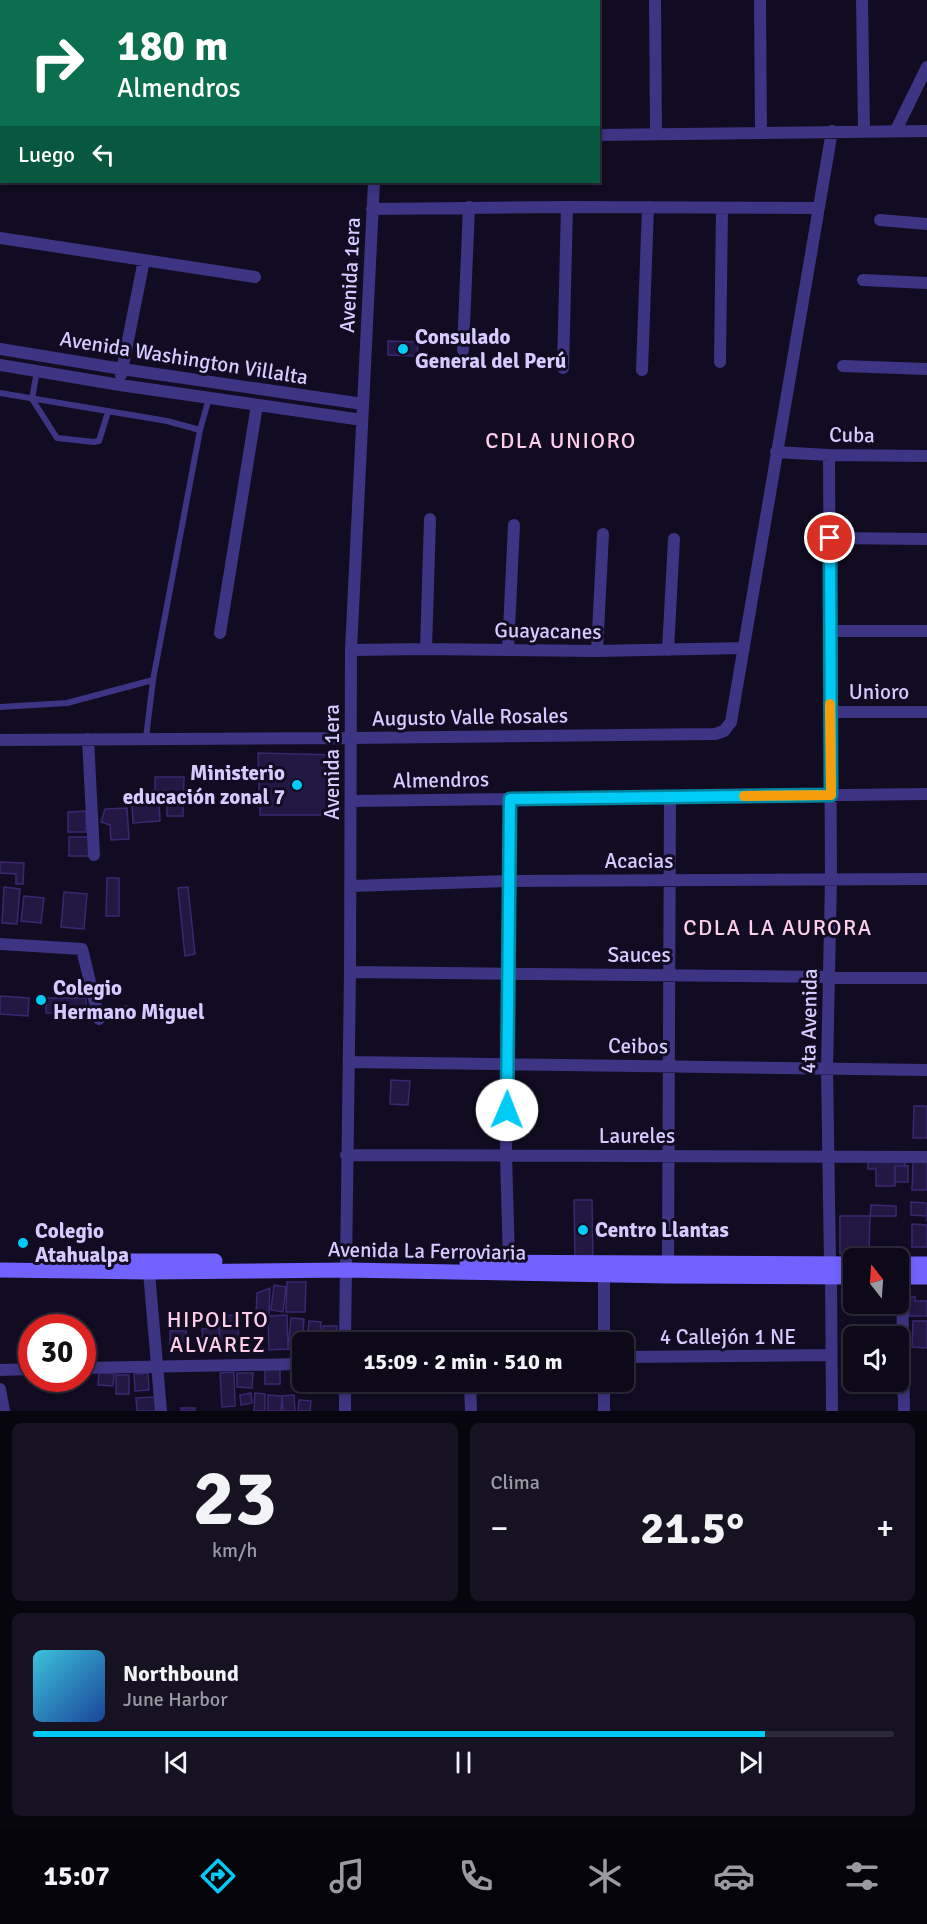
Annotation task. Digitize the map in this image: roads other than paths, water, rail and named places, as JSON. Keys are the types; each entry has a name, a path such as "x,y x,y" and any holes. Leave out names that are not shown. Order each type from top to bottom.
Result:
{"main road":[{"name":"Avenida La Ferroviaria","path":"0,1261 346,1265 604,1275 830,1271 843,1267"},
{"name":"Avenida La Ferroviaria","path":"0,1270 148,1272 509,1262 668,1263 830,1271 843,1274"},
{"path":"909,1269 927,1264"},
{"path":"909,1274 927,1277"}],"street":[{"path":"655,0 656,134"},
{"path":"760,0 761,132"},
{"path":"862,0 864,130"},
{"path":"896,130 927,67"},
{"path":"744,648 832,131"},
{"path":"600,135 927,131"},
{"name":"Avenida 1era","path":"345,1332 346,1155 350,1062 351,650 374,183"},
{"path":"463,350 469,207"},
{"path":"563,368 567,207"},
{"path":"642,370 648,207"},
{"path":"372,209 819,208"},
{"path":"720,362 722,209"},
{"path":"880,220 927,224"},
{"path":"0,238 255,277"},
{"path":"120,385 144,260"},
{"path":"863,280 927,283"},
{"name":"Avenida Washington Villalta","path":"0,349 363,404"},
{"name":"Avenida Washington Villalta","path":"0,365 362,420"},
{"path":"843,366 927,369"},
{"path":"220,633 258,405"},
{"name":"Cuba","path":"776,452 927,456"},
{"name":"4ta Avenida","path":"829,455 831,879 827,1069 832,1411"},
{"path":"426,649 430,519"},
{"path":"508,650 514,525"},
{"path":"597,651 603,534"},
{"path":"830,538 927,539"},
{"path":"668,650 674,539"},
{"path":"830,631 927,631"},
{"name":"Guayacanes","path":"351,650 597,651 744,648"},
{"name":"Augusto Valle Rosales","path":"0,740 715,734 724,731 731,722 744,648"},
{"name":"Unioro","path":"831,712 927,712"},
{"path":"88,739 94,855"},
{"name":"Almendros","path":"351,801 927,794"},
{"path":"668,1263 670,797"},
{"path":"509,1262 506,1155 510,799"},
{"name":"Acacias","path":"351,886 509,881 927,879"},
{"path":"0,944 82,949 99,1019"},
{"name":"Sauces","path":"350,972 927,978"},
{"name":"Ceibos","path":"350,1062 927,1070"},
{"name":"Laureles","path":"346,1155 927,1157"},
{"path":"148,1272 155,1367 161,1411"},
{"path":"604,1275 604,1332"},
{"path":"901,1314 904,1411"},
{"name":"4 Callejón 1 NE","path":"634,1357 831,1355"},
{"path":"96,1368 292,1364"},
{"path":"0,1370 18,1369"},
{"path":"0,1389 4,1411"},
{"path":"345,1392 345,1411"},
{"path":"470,1392 471,1411"},
{"path":"604,1392 604,1411"}],"lane":[{"path":"37,371 32,399 57,438 99,441 108,412"},
{"path":"0,394 184,425 200,430"},
{"path":"146,738 153,680 200,430 209,398"},
{"path":"0,707 67,703 153,680"}],"place":[{"name":"Consulado General del Perú","path":"403,349"},
{"name":"Ministerio educación zonal 7","path":"297,785"},
{"name":"Colegio Hermano Miguel","path":"41,1000"},
{"name":"Centro Llantas","path":"583,1230"},
{"name":"Colegio Atahualpa","path":"23,1243"}],"district":[{"name":"CDLA UNIORO","path":"561,440"},
{"name":"CDLA LA AURORA","path":"778,927"},
{"name":"HIPOLITO ALVAREZ","path":"218,1332"}]}
